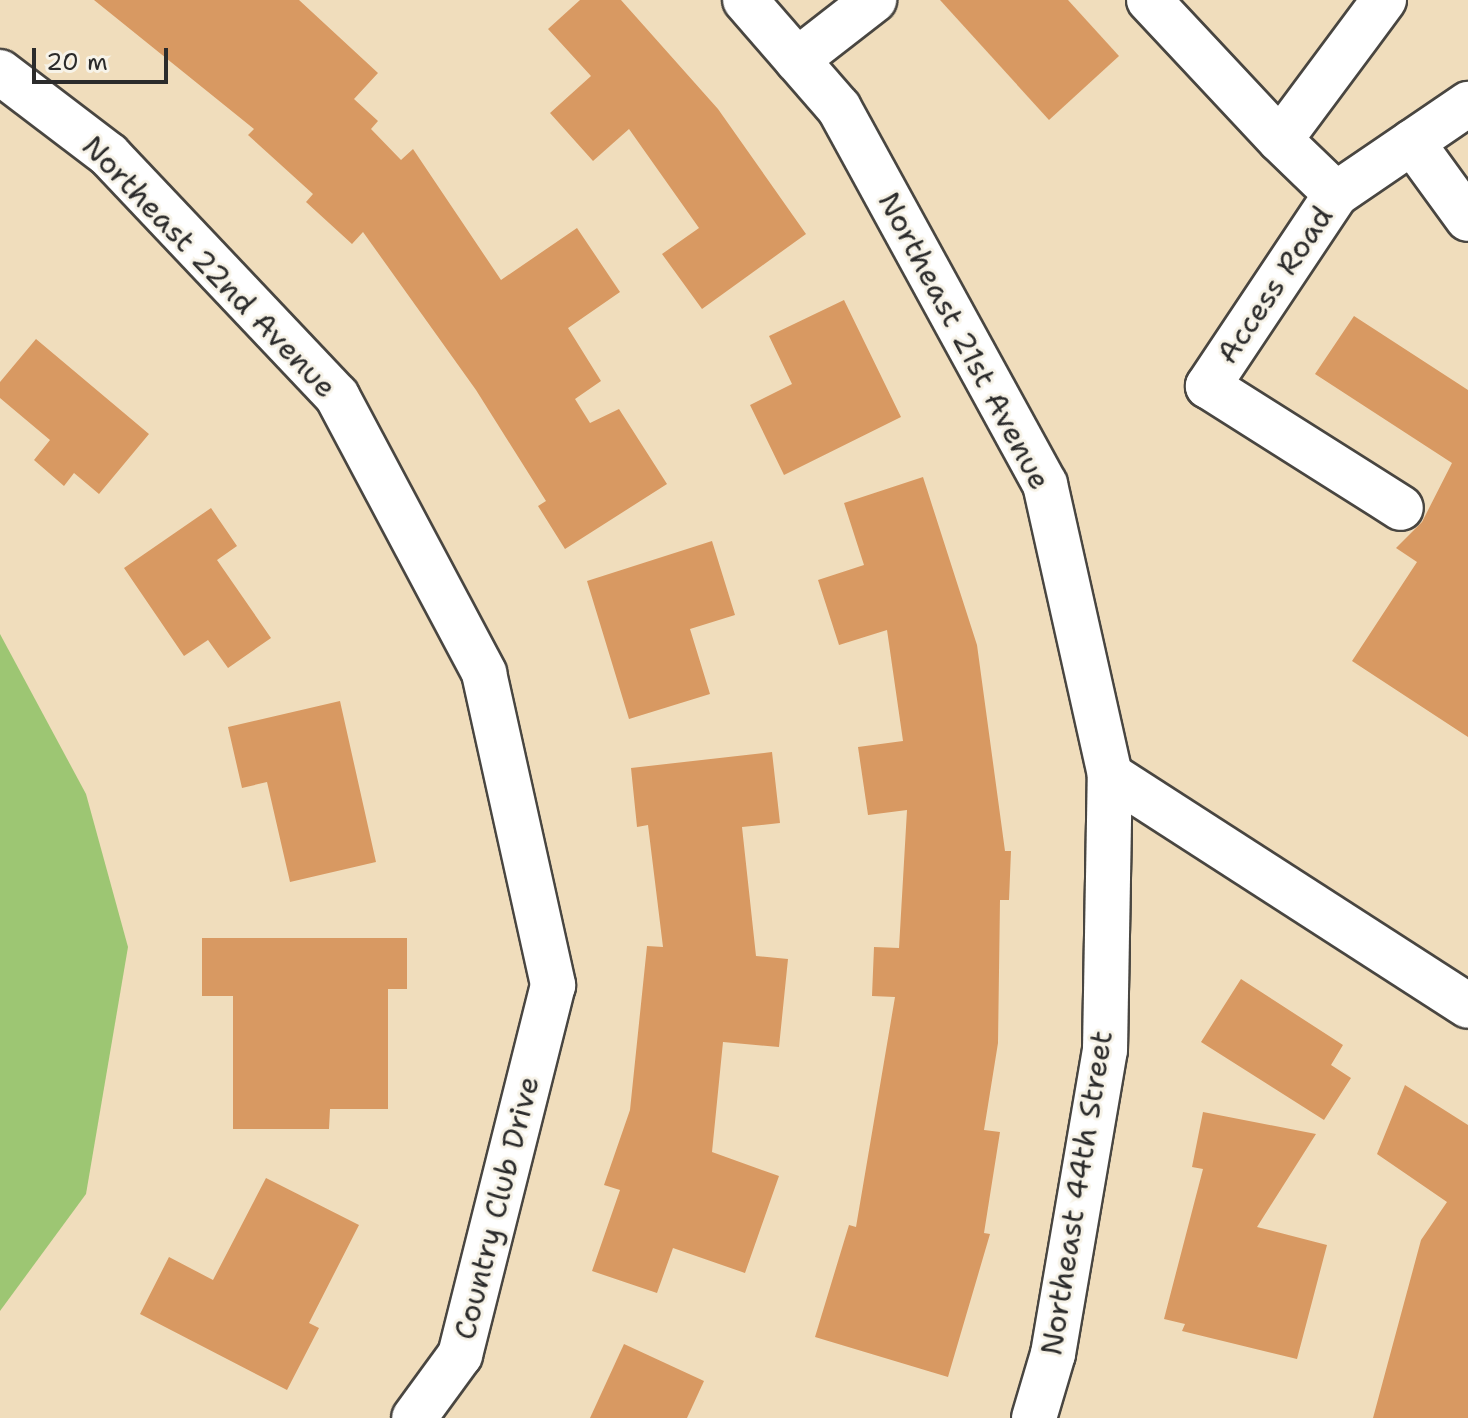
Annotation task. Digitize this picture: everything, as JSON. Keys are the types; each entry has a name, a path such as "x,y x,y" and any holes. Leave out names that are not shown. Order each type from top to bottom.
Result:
{"street":[{"name":"Northeast 21st Avenue","path":"745,0 839,108 1045,484 1110,775"},
{"path":"797,60 874,0"},
{"name":"Access Road","path":"1149,0 1280,140 1336,194 1208,386 1401,508"},
{"path":"1280,140 1384,0"},
{"name":"Northeast 22nd Avenue","path":"0,72 109,155 337,396 484,673 553,985"},
{"path":"1336,194 1468,104"},
{"path":"1412,142 1464,209"},
{"path":"1110,775 1468,1006"},
{"name":"Northeast 44th Street","path":"1034,1418 1053,1354 1105,1050 1110,775"},
{"name":"Country Club Drive","path":"414,1418 460,1355 553,985"}],"green space":[{"path":"0,634 86,794 128,947 86,1194 0,1311"}],"building":[{"path":"94,0 299,0 378,73 354,99 378,121 371,129 401,160 413,149 501,280 577,228 620,292 568,328 601,381 575,399 590,423 619,409 667,484 565,549 538,506 546,501 476,390 363,232 352,244 306,202 313,194 248,135 254,129"},
{"path":"580,0 621,0 718,109 806,234 702,309 662,254 699,228 629,129 593,161 550,113 591,76 548,29"},
{"path":"940,0 1068,0 1119,56 1049,120"},
{"path":"844,300 901,417 784,475 750,405 792,384 769,336"},
{"path":"1354,316 1468,390 1468,737 1352,661 1417,562 1396,548 1422,522 1452,463 1315,374"},
{"path":"36,339 149,434 99,494 74,473 64,486 34,460 50,440 0,398 0,382"},
{"path":"923,477 977,645 1005,851 1011,851 1009,900 1000,900 998,1043 984,1130 1000,1132 984,1233 990,1234 948,1377 815,1337 849,1225 856,1227 895,997 872,996 874,947 899,948 907,810 868,815 858,747 903,741 887,630 839,645 818,580 864,565 844,503"},
{"path":"211,508 237,546 217,560 271,638 228,668 208,640 184,656 124,568"},
{"path":"712,541 735,615 690,629 710,694 629,719 587,581"},
{"path":"340,701 376,862 290,882 267,782 242,788 228,727"},
{"path":"772,752 780,823 742,827 756,956 788,959 779,1047 723,1042 712,1152 779,1176 745,1273 673,1248 657,1293 592,1271 620,1190 604,1185 630,1110 647,946 663,947 648,825 637,827 631,768"},
{"path":"202,938 407,938 407,989 388,989 388,1109 330,1109 329,1129 233,1129 233,996 202,996"},
{"path":"1241,979 1343,1045 1331,1065 1351,1078 1324,1120 1201,1042"},
{"path":"1405,1085 1468,1125 1468,1418 1373,1418 1421,1240 1447,1202 1377,1154"},
{"path":"1203,1112 1316,1134 1257,1227 1327,1245 1297,1359 1182,1331 1185,1324 1164,1319 1203,1169 1192,1167"},
{"path":"266,1178 359,1225 309,1323 319,1328 287,1390 140,1314 169,1257 213,1280"},
{"path":"624,1344 704,1381 687,1418 590,1418"}]}
